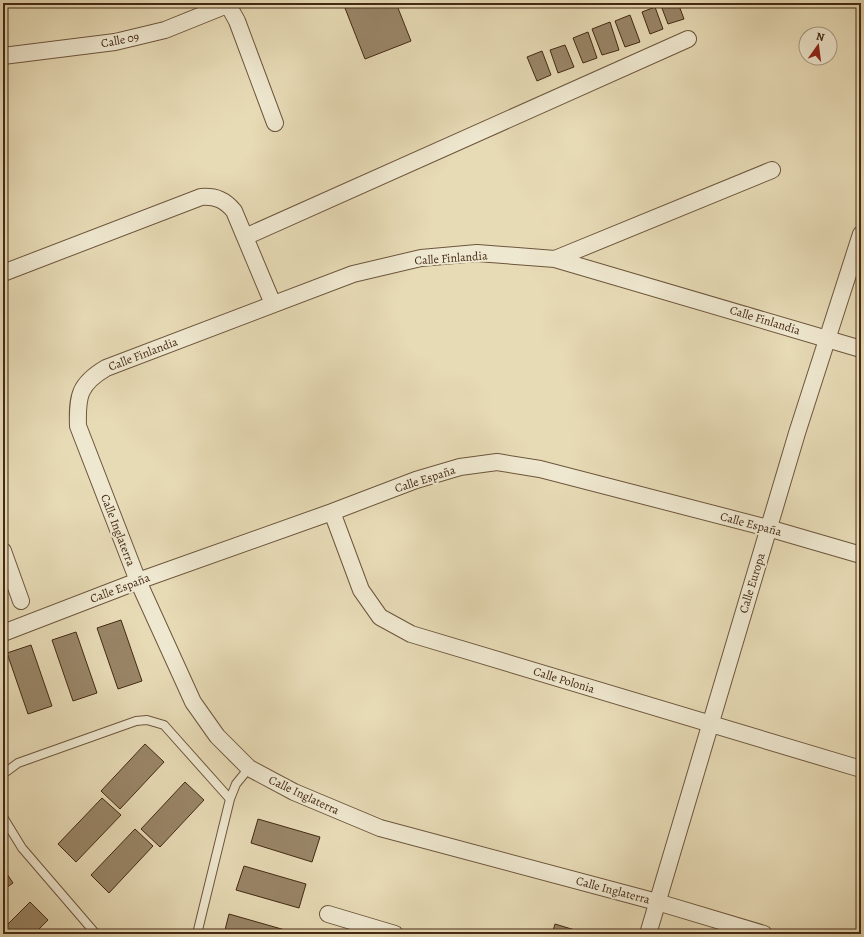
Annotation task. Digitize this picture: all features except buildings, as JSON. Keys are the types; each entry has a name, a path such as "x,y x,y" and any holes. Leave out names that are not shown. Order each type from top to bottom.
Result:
{"street":[{"name":"Calle 09","path":"3,56 115,42 151,34 165,30 229,4"},
{"path":"229,4 237,21 275,123"},
{"path":"245,237 688,39"},
{"path":"555,259 772,170"},
{"path":"3,273 201,197 210,196 220,198 228,203 234,211 273,304"},
{"name":"Calle Europa","path":"648,934 709,723 768,528 861,234"},
{"name":"Calle Finlandia","path":"80,392 91,376 106,368 353,274 421,258 477,253 555,259 861,348"},
{"name":"Calle Inglaterra","path":"80,392 78,426 138,580 193,702 217,736 249,768 294,792 380,828 657,902 764,934"},
{"name":"Calle España","path":"3,633 138,580 332,512 416,480 460,467 497,462 540,469 768,528 861,555"},
{"name":"Calle Polonia","path":"332,512 361,590 380,617 411,634 861,769"},
{"path":"3,552 20,601"},
{"path":"328,914 395,934"}],"lane":[{"path":"3,774 18,763 136,721 147,720 164,725 230,799"},
{"path":"197,934 230,799 236,784 249,768"},
{"path":"3,817 22,848 96,934"}]}
